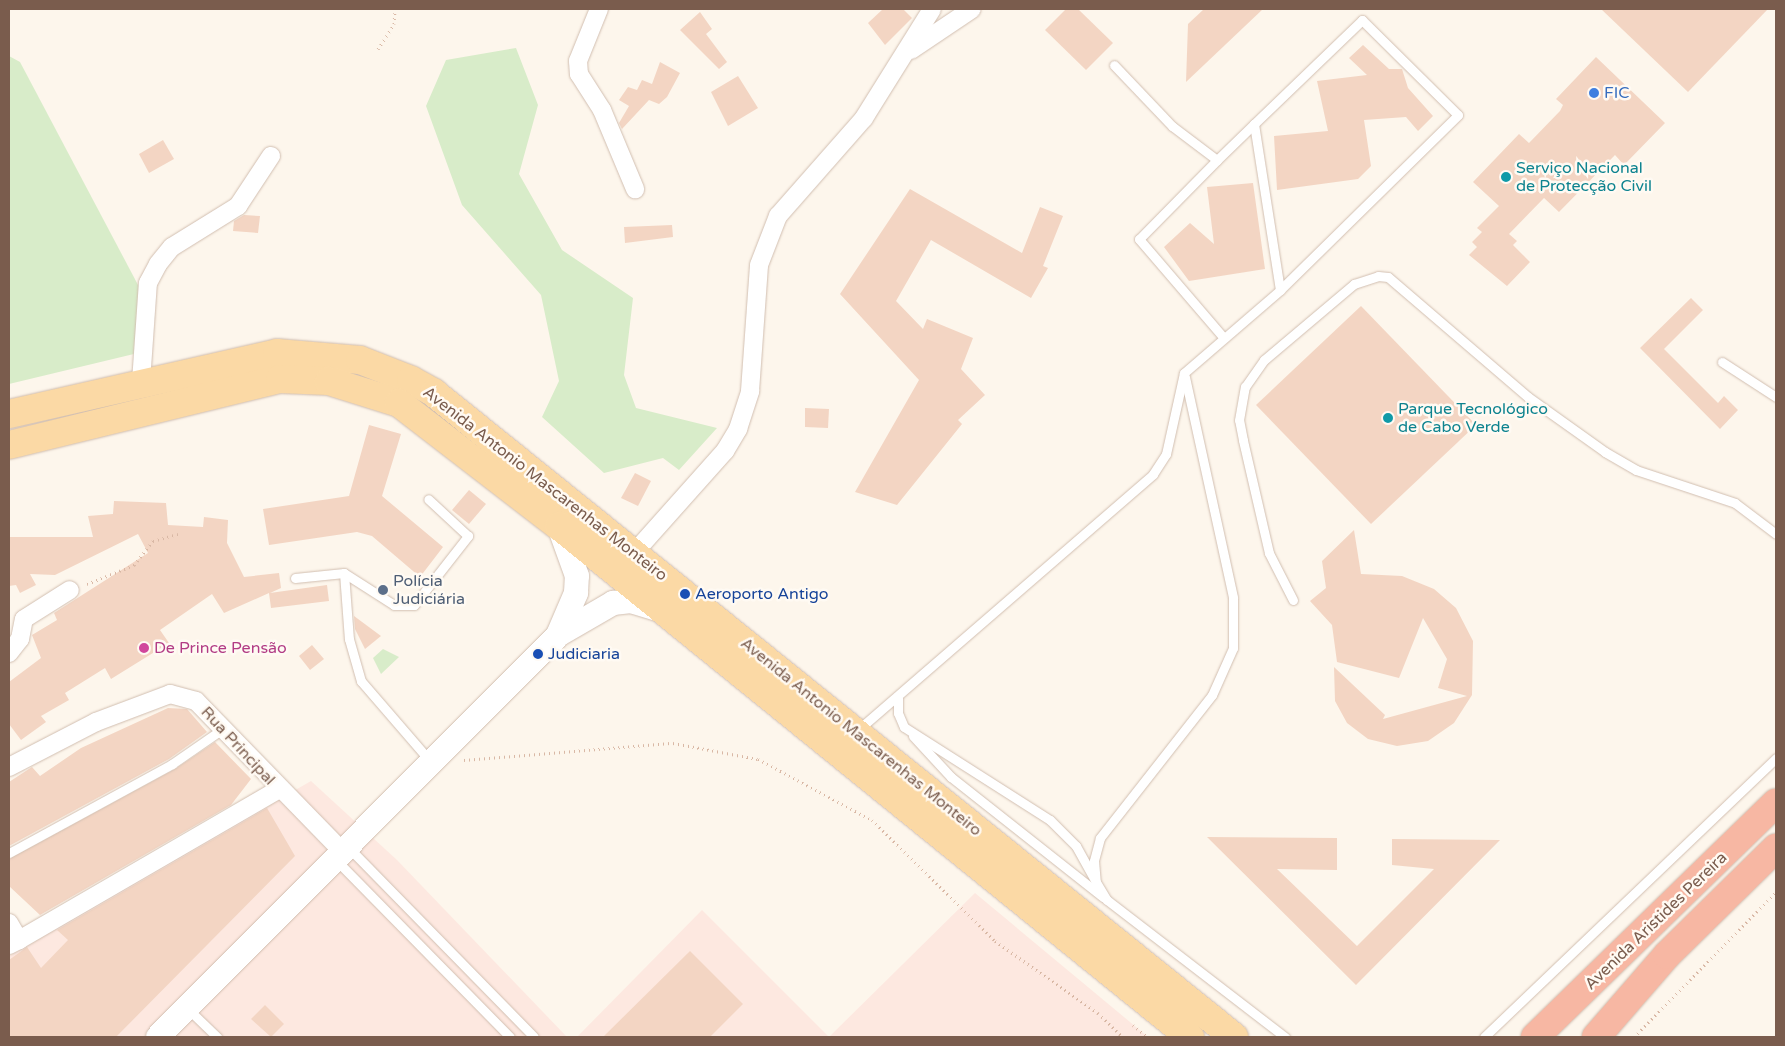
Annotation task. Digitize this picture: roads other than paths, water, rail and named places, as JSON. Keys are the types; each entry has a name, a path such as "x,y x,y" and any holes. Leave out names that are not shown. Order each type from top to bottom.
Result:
{"highway":[{"name":"Avenida Aristides Pereira","path":"1535,1037 1776,803"},
{"name":"Avenida Aristides Pereira","path":"1596,1037 1667,955 1776,848"}],"main road":[{"name":"Avenida Antonio Mascarenhas Monteiro","path":"9,414 141,382 277,353 332,355 386,369 434,393 634,552 854,733 1234,1037"},
{"name":"Avenida Antonio Mascarenhas Monteiro","path":"9,445 229,389 280,379 329,381 377,393 421,416 560,526 1190,1037"},
{"path":"558,635 576,593 577,576 560,526"},
{"path":"158,1037 340,851 432,764 558,635 613,603 631,601 663,611"}],"street":[{"path":"599,9 578,60 579,74 602,110 635,189"},
{"path":"634,552 725,451 738,429 750,391 758,265 778,216 864,118 907,53 932,9"},
{"path":"907,53 972,9"},
{"path":"141,382 148,283 158,264 172,248 238,206 270,156"},
{"path":"9,653 20,639 24,619 70,590"},
{"name":"Rua Principal","path":"9,766 96,722 170,694 196,701 224,728 279,789 340,851"},
{"path":"9,924 14,943 279,789"}],"lane":[{"path":"854,733 1154,474 1166,454 1184,373 1223,337 1280,290 1458,114 1362,20 1216,160 1139,239 1223,337"},
{"path":"1114,66 1172,126 1216,160"},
{"path":"1254,124 1280,290"},
{"path":"1293,600 1269,553 1243,440 1240,420 1245,387 1264,360 1354,284 1378,276 1388,278 1528,397 1605,452 1636,470 1729,500 1776,534"},
{"path":"1722,362 1776,397"},
{"path":"1096,882 1094,860 1100,838 1212,695 1234,648 1233,598 1184,373"},
{"path":"295,578 344,573 399,607 419,601 468,536 428,499"},
{"path":"344,573 349,640 361,681 432,764"},
{"path":"898,696 898,713 904,727 951,777 1285,1037"},
{"path":"904,727 1050,820 1076,846 1107,900"},
{"path":"9,853 165,768 224,728"},
{"path":"1484,1037 1776,758"},
{"path":"340,851 510,1037"},
{"path":"340,851 534,1037"},
{"path":"187,1007 217,1037"}],"place":[{"name":"FIC","path":"1594,93"},
{"name":"Serviço Nacional de Protecção Civil","path":"1506,177"},
{"name":"Parque Tecnológico de Cabo Verde","path":"1388,418"},
{"name":"Polícia Judiciária","path":"383,590"},
{"name":"Aeroporto Antigo","path":"685,594"},
{"name":"De Prince Pensão","path":"144,648"},
{"name":"Judiciaria","path":"538,654"}]}
